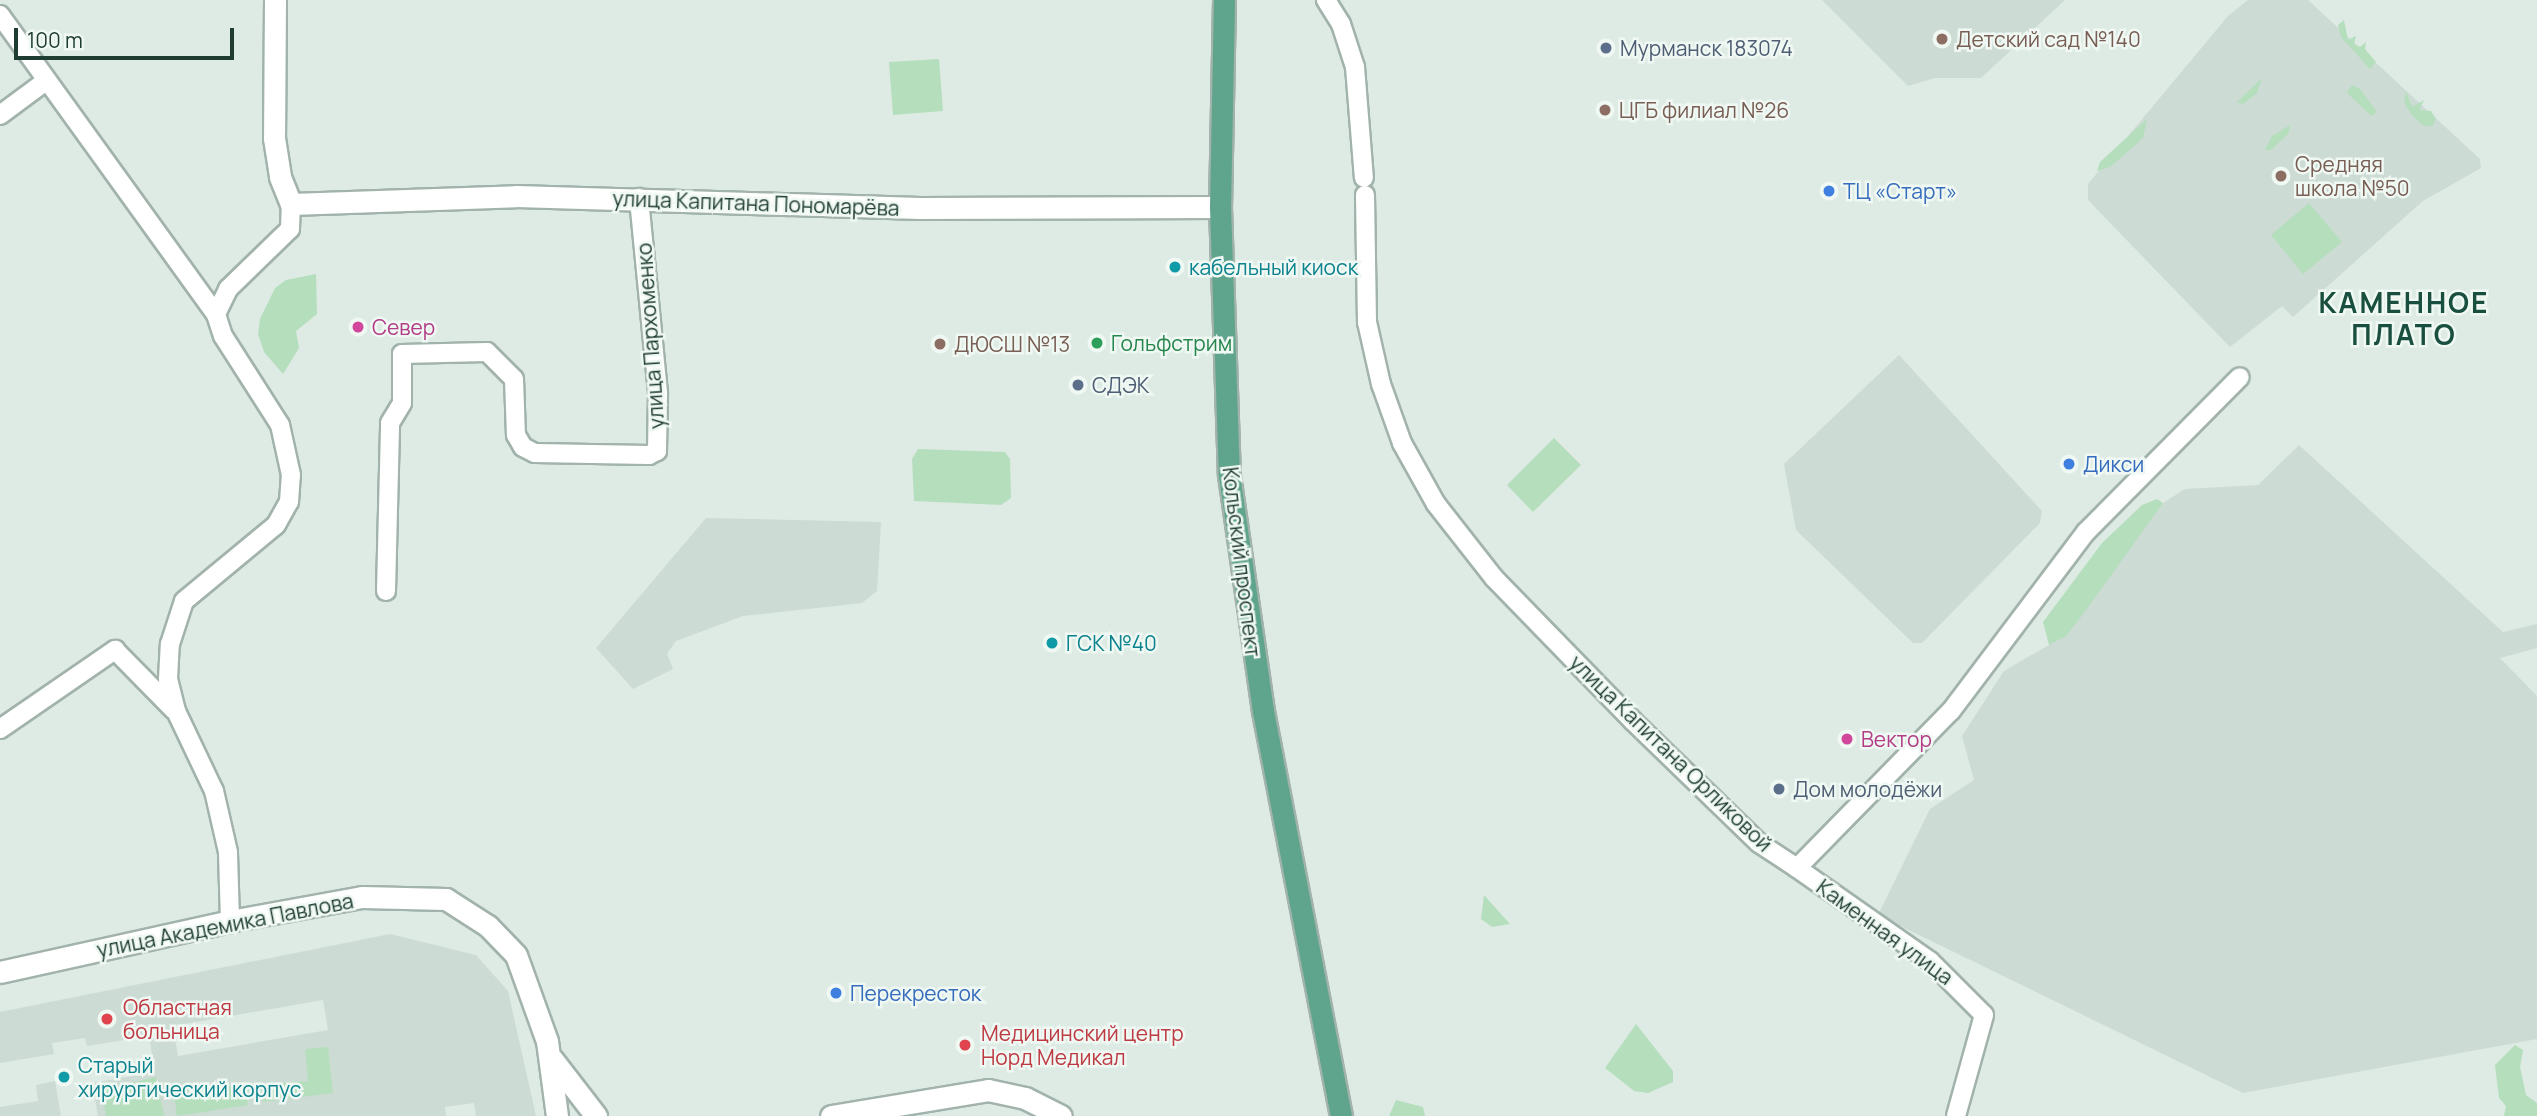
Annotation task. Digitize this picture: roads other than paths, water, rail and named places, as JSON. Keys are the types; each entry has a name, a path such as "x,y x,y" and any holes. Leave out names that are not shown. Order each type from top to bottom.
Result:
{"main road":[{"name":"Кольский проспект","path":"1224,0 1220,207 1229,462 1244,589 1341,1116"}],"street":[{"path":"214,305 290,229 292,204 280,177 274,138 275,0"},
{"name":"улица Капитана Орликовой","path":"1326,0 1341,24 1354,67 1364,187 1367,321 1381,384 1402,443 1436,504 1494,578 1633,721 1759,843 1797,868"},
{"path":"0,15 46,81 214,305 223,336 281,425 291,492 276,524 184,601 170,644 169,667 176,711 214,790 228,852 230,921"},
{"path":"0,115 46,81"},
{"name":"улица Капитана Пономарёва","path":"292,204 516,196 909,208 1220,207"},
{"name":"улица Пархоменко","path":"386,591 390,423 402,402 402,354 487,352 514,379 516,435 523,447 534,453 649,455 657,451 658,393 639,198"},
{"path":"1797,868 1951,711 2087,532 2240,377"},
{"path":"0,729 115,650 176,711"},
{"name":"Каменная улица","path":"1797,868 1930,961 1984,1015 1956,1116"},
{"name":"улица Академика Павлова","path":"0,972 230,921 362,897 446,899 488,926 516,955 552,1059 557,1116"},
{"path":"552,1059 596,1116"},
{"path":"831,1116 988,1090 1025,1098 1061,1116"}],"place":[{"name":"Детский сад №140","path":"1942,39"},
{"name":"Мурманск 183074","path":"1606,48"},
{"name":"ЦГБ филиал №26","path":"1605,110"},
{"name":"Средняя школа №50","path":"2281,176"},
{"name":"ТЦ «Старт»","path":"1829,191"},
{"name":"кабельный киоск","path":"1175,267"},
{"name":"Север","path":"358,327"},
{"name":"Гольфстрим","path":"1097,343"},
{"name":"ДЮСШ №13","path":"940,344"},
{"name":"СДЭК","path":"1078,385"},
{"name":"Дикси","path":"2069,464"},
{"name":"ГСК №40","path":"1052,643"},
{"name":"Вектор","path":"1847,739"},
{"name":"Дом молодёжи","path":"1779,789"},
{"name":"Перекресток","path":"836,993"},
{"name":"Областная больница","path":"107,1019"},
{"name":"Медицинский центр Норд Медикал","path":"965,1045"},
{"name":"Старый хирургический корпус","path":"64,1077"}],"district":[{"name":"КАМЕННОЕ ПЛАТО","path":"2404,318"}]}
